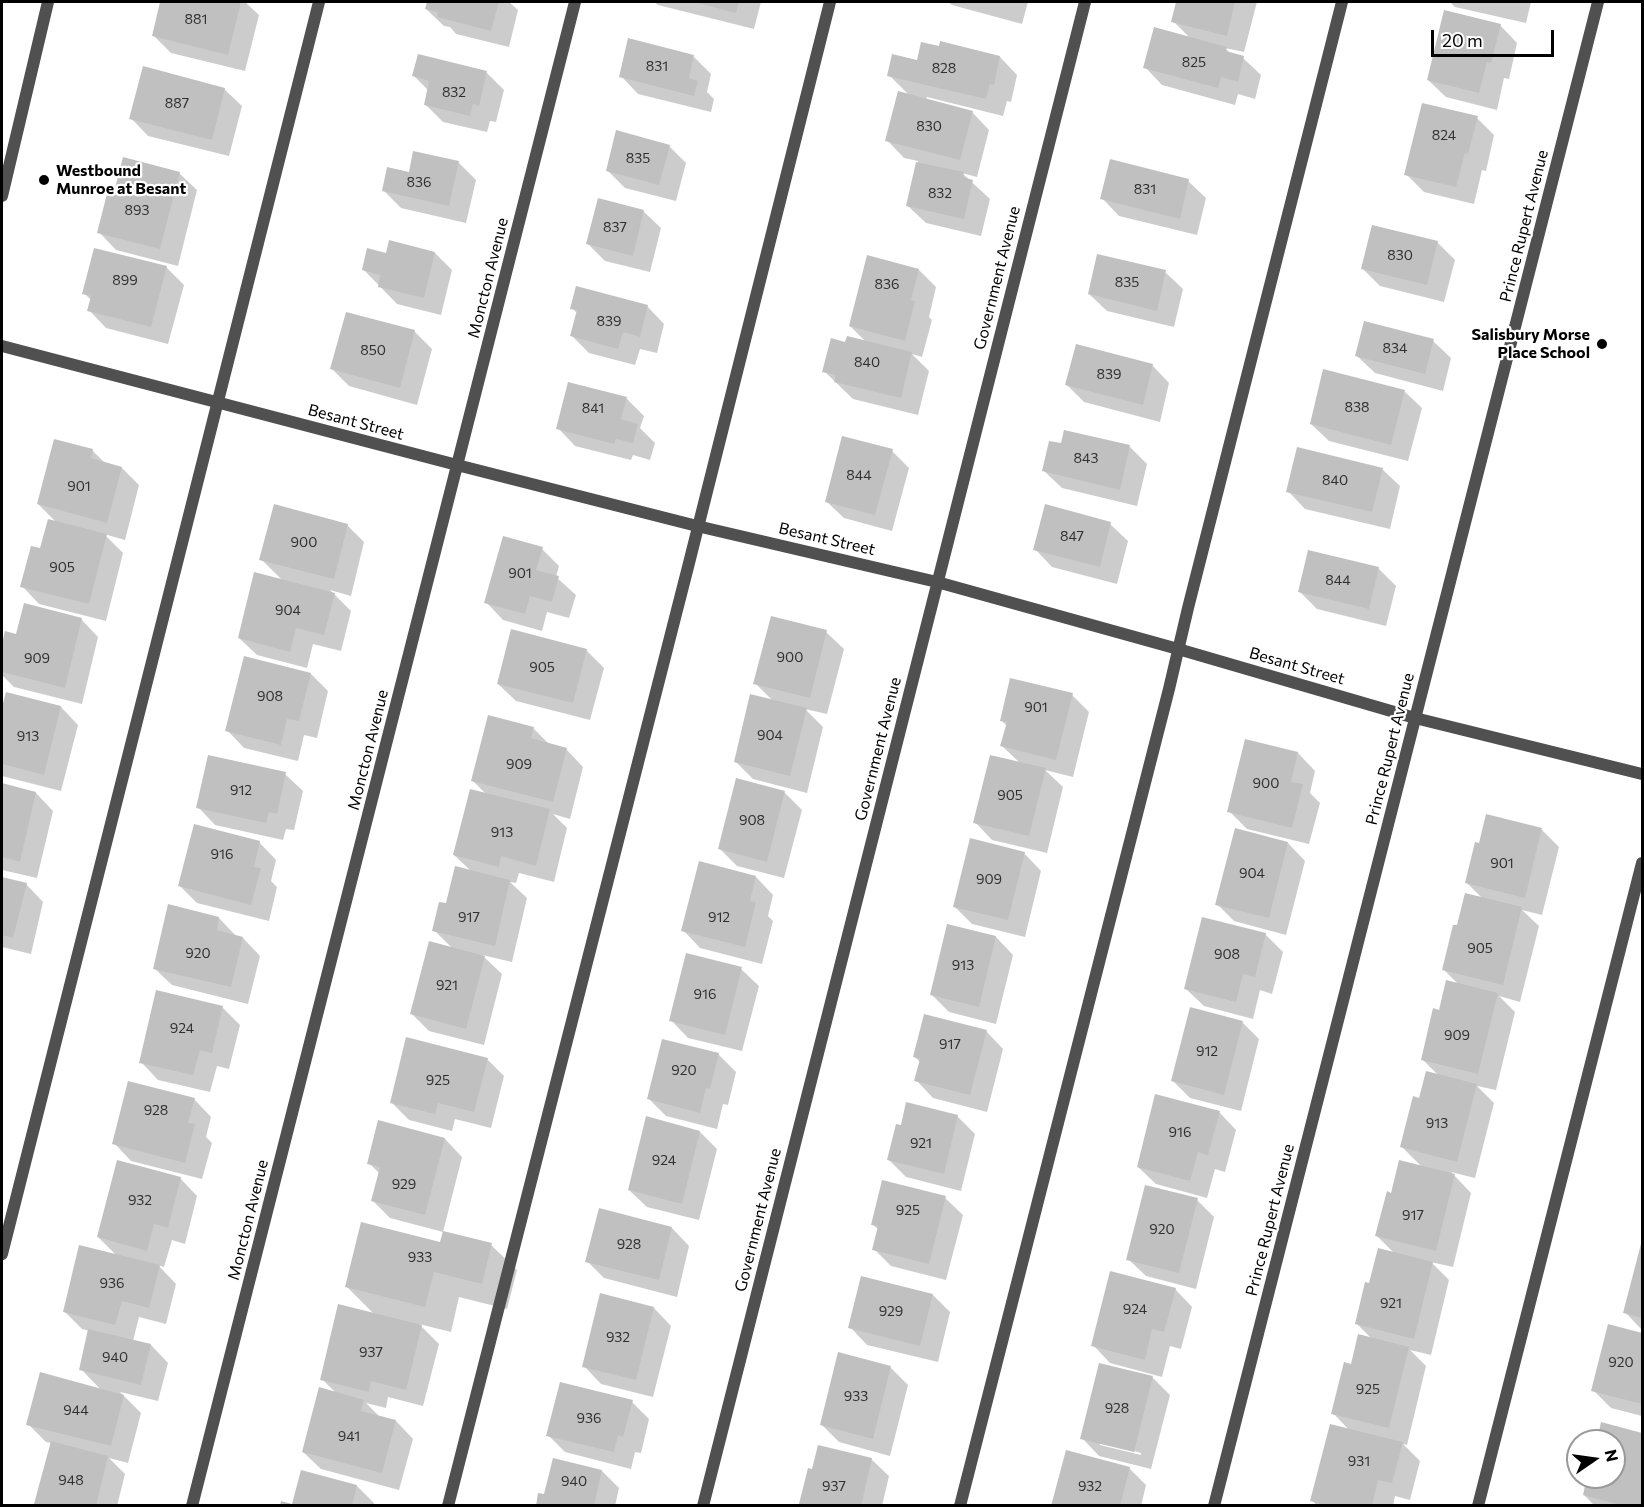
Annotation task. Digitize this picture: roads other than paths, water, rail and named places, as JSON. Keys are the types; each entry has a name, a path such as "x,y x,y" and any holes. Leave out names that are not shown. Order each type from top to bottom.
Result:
{"street":[{"path":"2,196 48,2"},
{"path":"2,1254 319,2"},
{"name":"Moncton Avenue","path":"192,1506 575,2"},
{"path":"448,1506 830,2"},
{"name":"Government Avenue","path":"703,1506 1085,2"},
{"path":"960,1506 1342,2"},
{"name":"Prince Rupert Avenue","path":"1214,1506 1598,2"},
{"name":"Besant Street","path":"2,346 697,526 937,582 1415,718 1642,774"},
{"path":"1478,1506 1642,863"}],"place":[{"name":"Westbound Munroe at Besant","path":"44,180"},
{"name":"Salisbury Morse Place School","path":"1602,344"}]}
